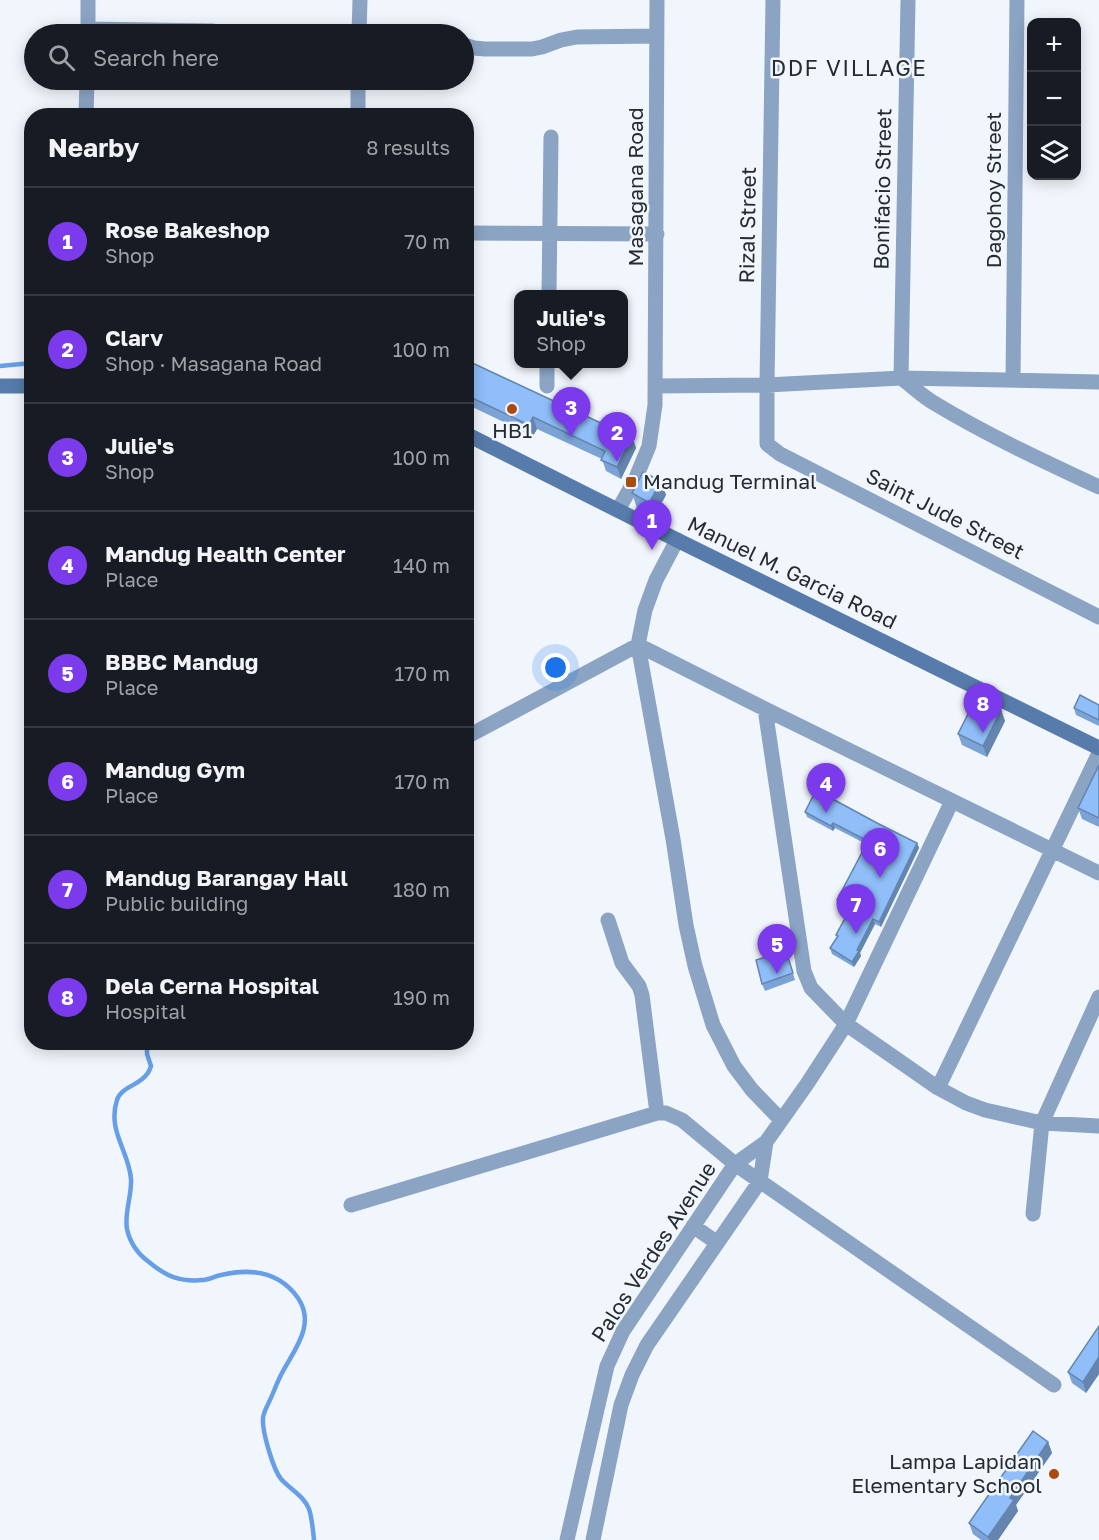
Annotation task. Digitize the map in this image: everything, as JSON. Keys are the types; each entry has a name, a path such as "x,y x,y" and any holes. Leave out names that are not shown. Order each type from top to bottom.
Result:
{"main road":[{"path":"0,386 24,386"},
{"name":"Manuel M. Garcia Road","path":"474,438 1099,748"}],"street":[{"path":"88,0 88,24"},
{"path":"359,24 360,0"},
{"name":"Masagana Road","path":"618,510 635,480 649,446 653,426 656,386 657,0"},
{"name":"Rizal Street","path":"772,449 767,444 766,438 773,0"},
{"name":"Bonifacio Street","path":"901,378 908,0"},
{"name":"Dagohoy Street","path":"1013,380 1017,0"},
{"path":"474,48 485,50 532,49 577,37 657,36"},
{"path":"86,108 87,90"},
{"path":"358,90 358,108"},
{"path":"549,290 551,137"},
{"path":"474,233 657,234"},
{"path":"547,386 548,368"},
{"path":"901,378 932,402 971,424 1099,487"},
{"path":"656,386 767,385 901,378 1099,382"},
{"name":"Saint Jude Street","path":"772,449 1099,617"},
{"path":"677,540 656,580 645,610 638,645 674,839 686,925 695,966 713,1025 734,1066 781,1120"},
{"path":"638,645 1099,873"},
{"path":"474,733 638,645"},
{"path":"765,709 804,971 811,988 846,1024 938,1088 966,1103 985,1110 1042,1123 1099,1126"},
{"path":"938,1088 1099,753"},
{"name":"Palos Verdes Avenue","path":"567,1540 607,1366 623,1331 735,1164 766,1142 846,1024 952,801"},
{"path":"608,920 622,963 639,986 642,995 657,1113"},
{"path":"1033,1214 1042,1123 1099,997"},
{"path":"351,1205 657,1113 666,1113 682,1120 735,1164 1054,1384"},
{"name":"Palos Verdes Avenue","path":"593,1540 621,1405 632,1375 647,1345 759,1181 766,1142"},
{"path":"693,1226 716,1242"}],"building":[{"path":"474,364 632,436 617,467 601,460 605,451 533,417 529,425 474,399"},
{"path":"643,472 661,481 649,503 632,493"},
{"path":"1080,695 1099,705 1099,720 1074,708"},
{"path":"976,698 1001,710 983,746 958,734"},
{"path":"1099,765 1099,818 1078,808"},
{"path":"816,790 917,843 879,922 873,919 852,962 830,948 851,907 837,900 868,841 833,823 831,826 805,812"},
{"path":"786,951 793,973 762,984 756,960"},
{"path":"1099,1326 1099,1357 1083,1382 1068,1372"},
{"path":"1033,1431 1048,1442 1010,1498 1014,1500 988,1537 969,1523"}],"waterway":[{"path":"0,366 24,364"},
{"path":"147,1050 151,1066 149,1070 144,1078 122,1092 117,1100 115,1111 117,1131 131,1179 127,1217 128,1234 141,1255 174,1277 205,1280 232,1273 254,1272 282,1282 298,1298 303,1308 304,1329 265,1410 263,1425 278,1474 304,1500 309,1509 314,1540"}],"place":[{"name":"HB1","path":"512,409"},
{"name":"Julie's","path":"571,437"},
{"name":"Clarv","path":"617,462"},
{"name":"Mandug Terminal","path":"631,482"},
{"name":"Rose Bakeshop","path":"652,550"},
{"name":"Dela Cerna Hospital","path":"983,733"},
{"name":"Mandug Health Center","path":"826,813"},
{"name":"Mandug Gym","path":"880,878"},
{"name":"Mandug Barangay Hall","path":"856,934"},
{"name":"BBBC Mandug","path":"777,974"},
{"name":"Lampa Lapidan Elementary School","path":"1054,1474"}],"district":[{"name":"DDF VILLAGE","path":"849,68"}]}
